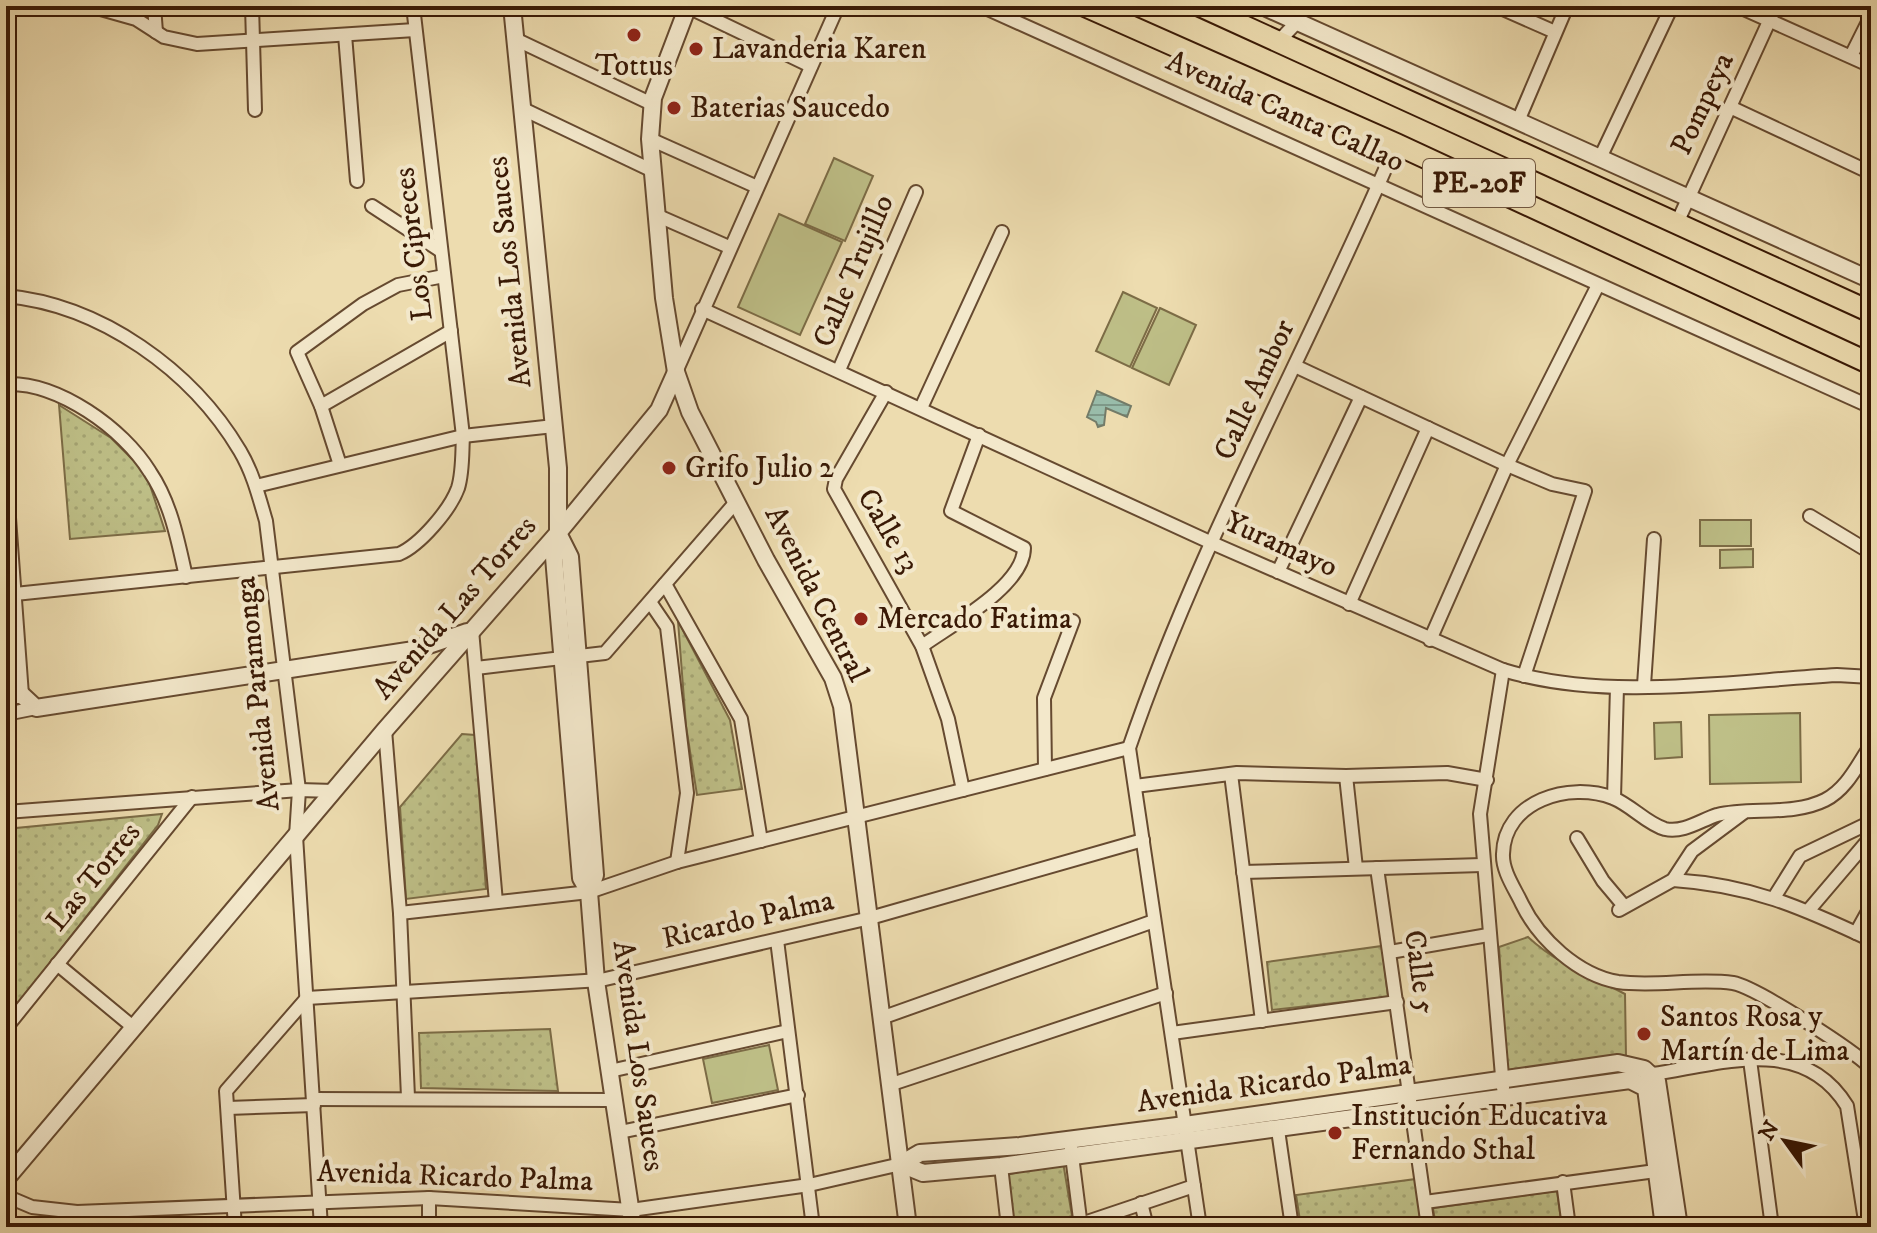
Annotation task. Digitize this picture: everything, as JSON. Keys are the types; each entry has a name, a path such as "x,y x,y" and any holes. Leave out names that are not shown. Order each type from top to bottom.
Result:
{"main road":[{"name":"Avenida Canta Callao","path":"1085,6 1396,144 1871,364"},
{"name":"Avenida Canta Callao","path":"1200,6 1871,312"}],"street":[{"path":"90,6 136,19 156,32 197,44 415,30"},
{"path":"154,6 156,32"},
{"path":"252,6 255,110"},
{"name":"Los Cipreces","path":"272,569 399,554 410,549 452,498 460,476 463,436 413,6"},
{"name":"Avenida Los Sauces","path":"512,6 554,426 558,533 554,557 572,658 581,878 589,892 596,981 632,1219"},
{"name":"Avenida Las Torres","path":"6,1179 385,730 558,533 659,410 755,186 838,6"},
{"name":"Avenida Canta Callao","path":"981,6 1871,407"},
{"path":"1262,6 1871,280"},
{"path":"1278,42 1297,22 1305,6"},
{"path":"1496,6 1555,32"},
{"path":"1518,121 1567,6"},
{"path":"1600,158 1672,6"},
{"path":"1737,6 1871,66"},
{"name":"Pompeya","path":"1677,223 1776,6"},
{"path":"688,7 811,66"},
{"name":"Avenida Central","path":"688,7 664,63 652,104 650,139 656,215 676,372 690,412 833,678 842,706 884,1017 908,1227"},
{"path":"1851,56 1871,16"},
{"path":"345,35 357,181"},
{"path":"515,39 652,104"},
{"path":"1730,107 1871,173"},
{"path":"523,109 651,170"},
{"path":"650,139 755,186"},
{"name":"Calle Ambor","path":"1129,748 1148,692 1212,543 1396,144"},
{"name":"Calle Trujillo","path":"839,370 916,192"},
{"path":"372,206 441,251"},
{"path":"656,215 729,247"},
{"path":"921,408 1002,232"},
{"path":"340,465 321,406 298,359 301,347 398,285 444,276"},
{"path":"1430,640 1507,465 1598,285"},
{"name":"Avenida Paramonga","path":"6,296 88,316 181,377 223,425 241,453 256,486 266,521 299,790 296,836 321,1227"},
{"name":"Yuramayo","path":"702,309 1212,543 1503,670 1549,683 1617,687 1853,675 1871,677"},
{"path":"321,406 451,331"},
{"path":"1295,366 1507,465 1552,484 1585,491 1524,676"},
{"path":"6,384 39,388 67,400 129,447 150,471 164,498 186,577"},
{"name":"Calle 13","path":"886,392 836,479 836,495 922,646 948,719 963,790"},
{"path":"1278,572 1361,397"},
{"path":"256,486 463,436 554,426"},
{"path":"1349,604 1428,428"},
{"path":"922,646 1009,583 1024,555 1024,548 951,511 979,435"},
{"path":"6,477 15,594 14,695 36,708"},
{"path":"476,668 605,653 736,502"},
{"path":"1810,516 1868,551 1871,610"},
{"path":"1644,685 1654,539"},
{"path":"15,594 272,569"},
{"path":"665,584 741,719 761,841"},
{"path":"650,602 667,627 687,793 677,862"},
{"path":"1045,769 1044,698 1073,621"},
{"path":"6,714 414,650 472,630 496,902"},
{"path":"1853,675 1871,665"},
{"path":"1503,670 1480,814 1488,935 1504,1089"},
{"path":"1614,798 1617,687"},
{"path":"385,730 400,913 408,1097"},
{"path":"1871,745 1843,786 1825,800 1800,807 1716,816 1690,827 1666,829 1614,798 1589,792 1551,797 1521,809 1506,829 1505,867 1527,915 1545,939 1576,964 1606,979 1736,984 1769,999 1832,1038 1871,1068"},
{"path":"400,913 589,892 677,862 1129,748 1194,1186 1197,1226"},
{"path":"1135,786 1231,774 1346,776 1447,773 1487,780"},
{"path":"1231,774 1262,1021"},
{"path":"1346,776 1356,868"},
{"path":"6,812 299,790 334,791"},
{"name":"Las Torres","path":"6,1028 192,797"},
{"path":"1577,838 1622,908 1673,880 1692,851 1746,811"},
{"path":"1775,896 1800,856 1870,823"},
{"path":"1808,911 1871,837"},
{"name":"Ricardo Palma","path":"307,998 596,981 870,918 1143,840"},
{"path":"1243,872 1482,865"},
{"name":"Calle 5","path":"1377,868 1428,1227"},
{"path":"1673,880 1716,884 1775,896 1871,940"},
{"path":"1856,933 1871,906"},
{"path":"884,1017 1154,921"},
{"path":"1390,952 1488,935"},
{"path":"777,940 813,1227"},
{"path":"57,964 133,1027"},
{"path":"892,1084 1166,993"},
{"path":"235,1227 226,1091 307,998"},
{"path":"1172,1033 1397,1002"},
{"path":"610,1071 788,1031"},
{"path":"1679,1227 1646,1088 1647,1078 1750,1060 1784,1059 1799,1063 1826,1079 1837,1091 1852,1124 1866,1227"},
{"path":"1750,1060 1772,1227"},
{"name":"Avenida Ricardo Palma","path":"6,1196 32,1207 77,1212 429,1198 632,1219 901,1164 920,1153 1071,1148 1504,1089 1647,1078"},
{"path":"620,1132 798,1095"},
{"path":"228,1108 408,1097 615,1100"},
{"name":"Avenida Ricardo Palma","path":"1186,1133 1278,1130 1412,1102"},
{"path":"1278,1130 1292,1227"},
{"path":"1071,1148 1081,1225 1194,1186"},
{"name":"Avenida Ricardo Palma","path":"901,1164 923,1173 1001,1166 1071,1148"},
{"path":"1001,1166 1008,1227"},
{"path":"1425,1202 1664,1170"},
{"path":"1664,1170 1664,1227"},
{"path":"1563,1182 1569,1227"},
{"path":"429,1198 429,1227"},
{"path":"1141,1203 1147,1227"},
{"path":"77,1212 78,1227"}],"green space":[{"path":"834,158 873,176 845,241 805,224"},
{"path":"779,214 842,242 800,335 738,307"},
{"path":"1123,292 1157,308 1130,367 1096,351"},
{"path":"1160,308 1196,325 1169,385 1132,368"},
{"path":"59,405 111,438 146,473 165,531 70,539"},
{"path":"1700,520 1751,520 1751,546 1700,546"},
{"path":"1753,549 1753,567 1720,568 1720,550"},
{"path":"678,621 730,720 742,789 697,795 686,726"},
{"path":"1800,713 1801,782 1710,784 1709,715"},
{"path":"1681,722 1682,757 1655,759 1654,723"},
{"path":"462,734 475,735 486,889 406,899 400,807"},
{"path":"162,814 158,825 13,1010 6,1009 6,829"},
{"path":"1528,937 1562,962 1625,994 1626,1057 1507,1071 1499,947"},
{"path":"1382,946 1388,997 1272,1010 1267,962"},
{"path":"550,1029 558,1091 421,1088 419,1033"},
{"path":"769,1045 778,1090 712,1103 703,1059"},
{"path":"1063,1162 1072,1216 1039,1227 1011,1227 1006,1175"},
{"path":"1416,1179 1421,1227 1301,1227 1296,1195"},
{"path":"1557,1191 1562,1227 1436,1227 1433,1208"}],"shaded area":[{"path":"1097,391 1131,406 1127,417 1106,408 1104,425 1098,427 1087,417"}],"place":[{"name":"Tottus","path":"634,35"},
{"name":"Lavanderia Karen","path":"696,49"},
{"name":"Baterias Saucedo","path":"674,108"},
{"name":"Grifo Julio 2","path":"669,468"},
{"name":"Mercado Fatima","path":"861,619"},
{"name":"Santos Rosa y Martín de Lima","path":"1644,1034"},
{"name":"Institución Educativa Fernando Sthal","path":"1335,1133"}]}
